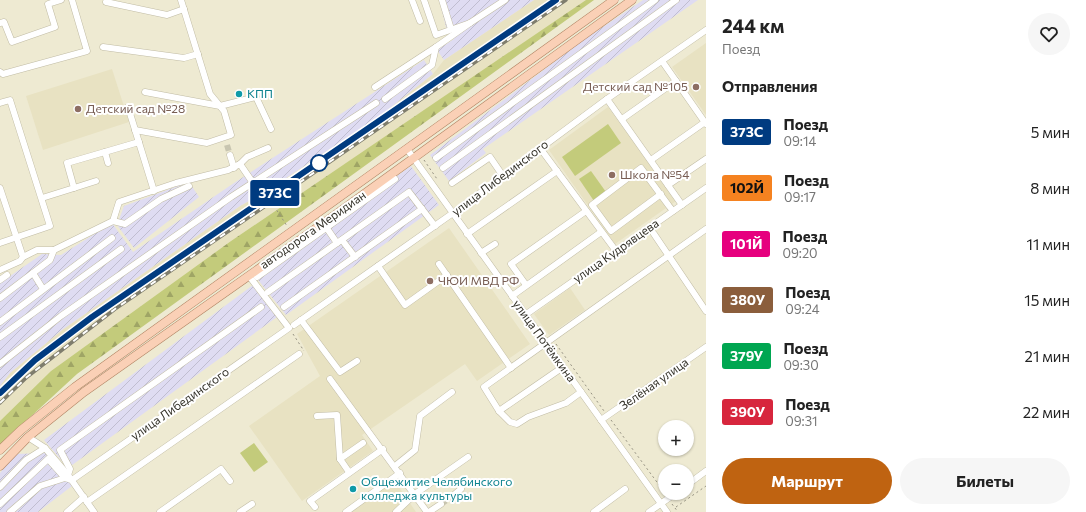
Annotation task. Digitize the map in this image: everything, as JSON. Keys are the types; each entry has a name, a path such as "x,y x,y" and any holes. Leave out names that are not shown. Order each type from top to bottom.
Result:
{"main road":[{"name":"автодорога Меридиан","path":"0,450 21,430 75,387 614,0"},
{"name":"автодорога Меридиан","path":"0,466 28,437 84,392 253,277 413,158 632,0"}],"street":[{"path":"0,23 4,22 12,42 55,27 48,4 61,0"},
{"path":"0,72 3,74 87,51 72,0"},
{"path":"135,130 207,143 232,135 224,111 210,94 181,0"},
{"path":"412,0 420,21"},
{"path":"424,0 436,34 470,23"},
{"path":"375,87 505,0"},
{"path":"436,158 654,0"},
{"path":"443,168 676,0"},
{"path":"444,1 451,29"},
{"path":"106,2 167,15 184,9"},
{"path":"612,30 619,41"},
{"name":"улица Либединского","path":"10,512 40,486 68,478 301,320 453,214 607,99 706,30"},
{"path":"104,47 184,58 198,54"},
{"path":"385,99 432,65 436,47"},
{"path":"650,160 705,123 662,61"},
{"path":"622,119 676,81"},
{"path":"145,92 220,106 256,97 271,129"},
{"path":"607,99 682,205"},
{"path":"0,103 10,100 50,226 0,244"},
{"path":"0,364 61,316 231,197 376,103"},
{"path":"128,107 154,191"},
{"path":"225,137 227,145"},
{"path":"74,188 67,163 139,142"},
{"path":"113,221 119,202 176,183 237,166 247,158 268,148"},
{"path":"540,148 616,251"},
{"name":"улица Потёмкина","path":"407,150 668,512"},
{"path":"105,152 108,163"},
{"path":"230,155 237,166 253,183"},
{"path":"452,183 490,157 503,176"},
{"path":"668,185 706,158"},
{"path":"661,194 611,231 592,205 641,168 661,194 673,211"},
{"path":"467,234 556,171"},
{"path":"292,326 253,277 395,179"},
{"path":"42,198 96,181"},
{"path":"0,270 20,262 23,257 37,250 54,250 113,221 125,224 161,199 188,186"},
{"path":"0,188 23,257"},
{"name":"улица Кудрявцева","path":"525,315 706,188"},
{"path":"268,292 409,192 434,226"},
{"path":"284,307 422,209"},
{"path":"526,286 511,264 586,211"},
{"path":"326,227 355,257"},
{"path":"581,392 566,403 528,417 517,424 510,422 499,411 484,387 706,229"},
{"path":"512,296 601,232"},
{"path":"654,234 706,311"},
{"path":"0,322 112,238"},
{"path":"481,254 495,244"},
{"path":"0,337 121,249"},
{"path":"0,298 50,260 54,250"},
{"path":"439,264 511,368"},
{"path":"378,266 405,305 447,275"},
{"path":"33,273 43,289"},
{"path":"0,280 7,275"},
{"path":"68,478 70,469 60,450 261,307"},
{"path":"301,320 340,372 357,361"},
{"name":"Зелёная улица","path":"601,420 706,347"},
{"path":"67,512 299,354"},
{"path":"499,411 563,367"},
{"path":"330,379 383,448 428,512 441,504"},
{"path":"395,466 415,450 420,416 452,392"},
{"path":"317,416 337,416 340,459 349,472"},
{"path":"28,437 45,448 94,512"},
{"path":"340,459 363,443"},
{"path":"0,487 26,460 45,448"},
{"path":"315,507 310,501 383,448"},
{"path":"396,512 415,494 468,457"},
{"path":"0,504 48,459 68,478"},
{"path":"160,512 221,469 230,481"},
{"path":"694,480 706,471"},
{"path":"346,512 400,473"},
{"path":"455,494 462,489"},
{"path":"594,512 625,489"},
{"path":"649,512 666,500"},
{"path":"240,512 252,504"}],"path":[{"path":"253,183 257,190 274,206 287,226"},
{"path":"292,326 305,350 299,354"},
{"path":"675,508 706,486"}],"shaded area":[{"path":"439,0 534,0 444,60 437,50 454,39 446,27"},
{"path":"534,0 587,0 231,241 51,371 0,421 0,386 10,373 62,330 240,206 265,192 381,115 433,74 444,60"},
{"path":"643,0 698,0 483,149 486,153 449,181 430,155 585,39"},
{"name":"Детский сад №105","path":"706,43 706,115 672,67"},
{"path":"424,60 433,74 381,115 265,192 240,206 62,330 10,373 0,386 0,283 42,254 61,255 112,223 133,252 231,185"},
{"name":"Детский сад №28","path":"112,69 129,122 43,150 26,96"},
{"name":"Школа №54","path":"608,107 676,201 615,244 549,150"},
{"path":"411,166 439,205 286,315 255,276"},
{"path":"189,182 199,197 134,248 117,225 124,206"},
{"name":"ЧЮИ МВД РФ","path":"449,228 530,344 477,381 465,364 362,435 373,451 302,501 249,426 320,376 297,334"},
{"path":"253,285 277,317 68,468 44,440"},
{"path":"570,288 585,310 549,335 534,314"},
{"path":"45,453 72,486 38,512 0,512 0,473 15,454"},
{"path":"394,480 416,512 349,512"}],"green space":[{"path":"586,0 594,0 77,374 0,445 0,421 51,371 231,241"},
{"path":"608,124 621,143 575,176 562,157"},
{"path":"591,171 606,192 594,201 579,179"},
{"path":"254,443 268,462 254,472 240,453"}],"tunnel":[{"path":"227,145 230,155"},
{"path":"441,504 455,494"}],"railway":[{"path":"403,105 556,0"},
{"path":"0,403 27,377 115,309 566,0"},
{"path":"0,393 35,360 62,338 243,215"}],"train":[{"name":"373C","path":"0,393 14,378 62,338 556,0"}],"place":[{"name":"Детский сад №105","path":"696,87"},
{"name":"КПП","path":"239,94"},
{"name":"Детский сад №28","path":"78,109"},
{"name":"Школа №54","path":"612,175"},
{"name":"ЧЮИ МВД РФ","path":"430,281"},
{"name":"Общежитие Челябинского колледжа культуры","path":"353,489"}]}
